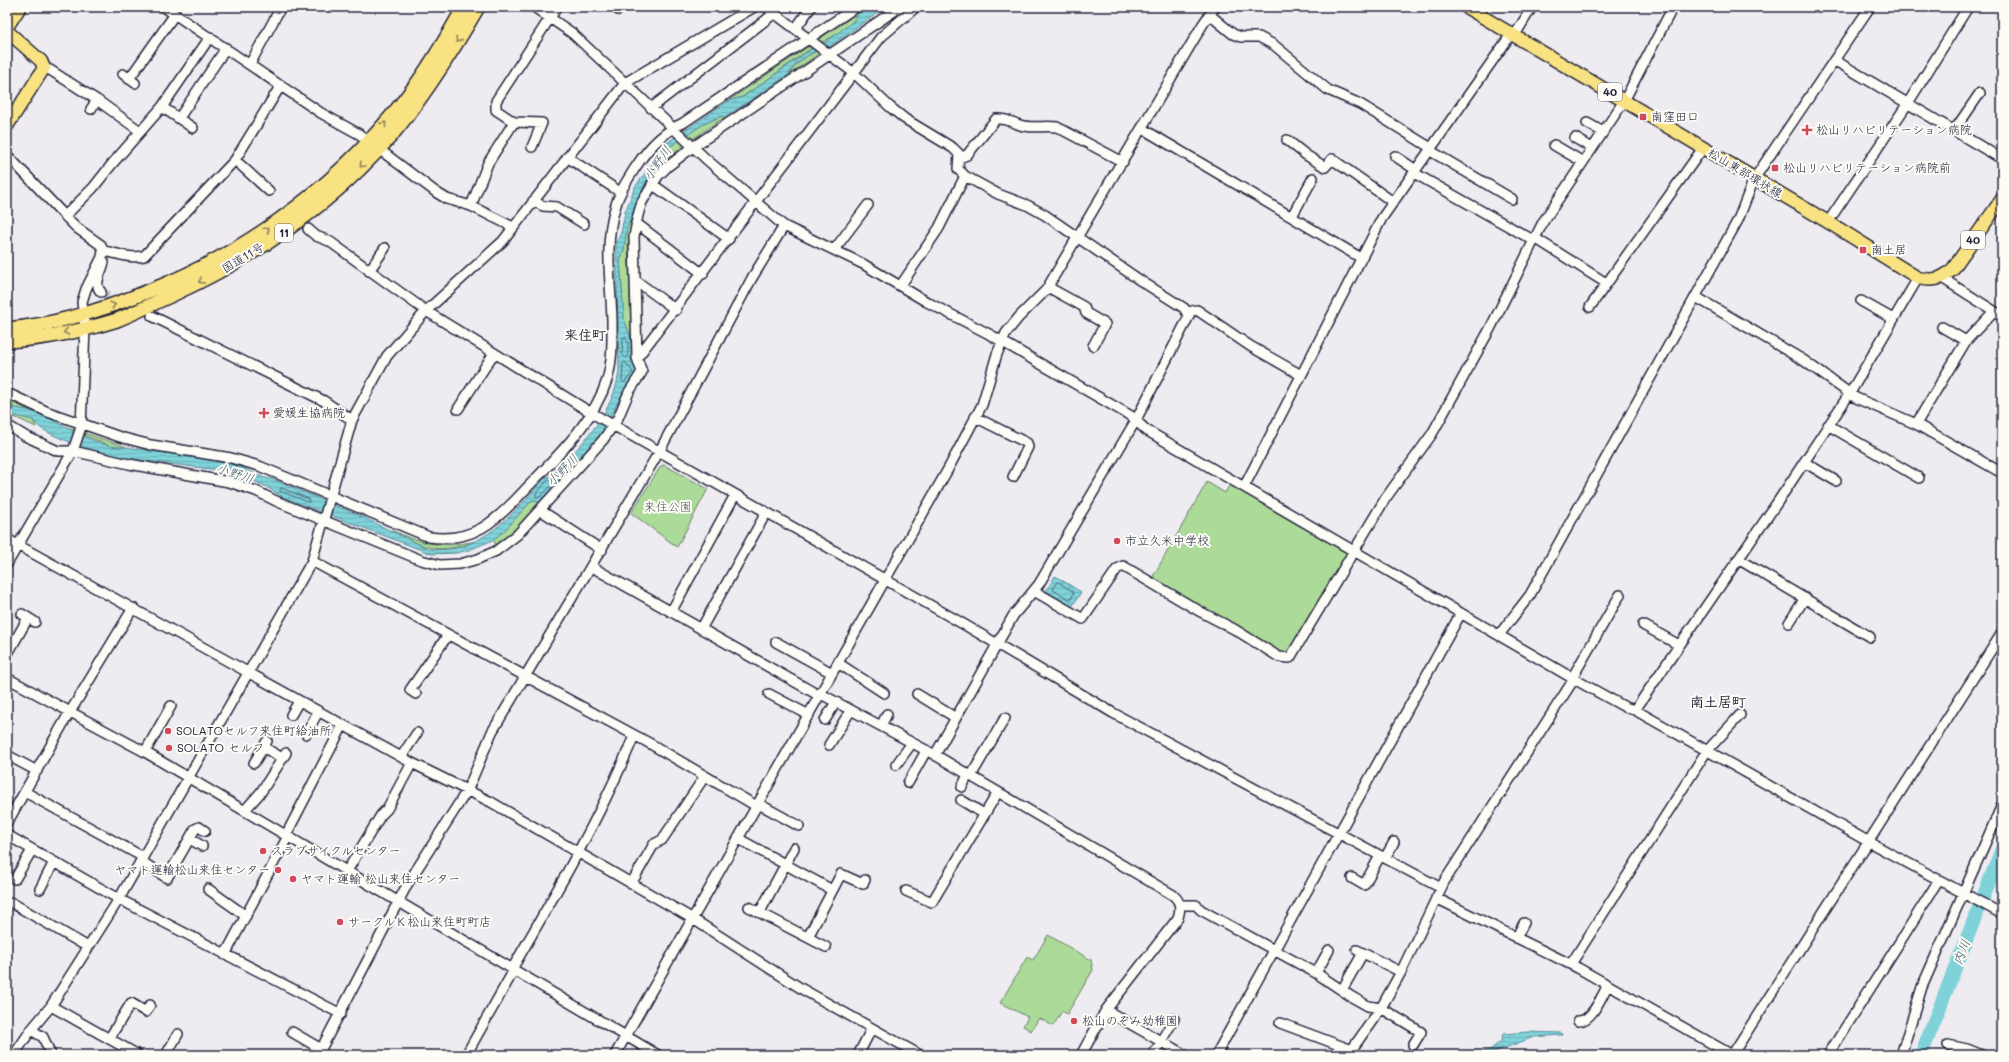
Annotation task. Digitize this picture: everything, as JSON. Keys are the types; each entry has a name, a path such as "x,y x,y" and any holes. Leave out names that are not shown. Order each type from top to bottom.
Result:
{"highway":[{"name":"国道11号","path":"7,341 85,328 116,320 239,261 284,233 325,201 373,146 418,82 464,7"},
{"name":"国道11号","path":"7,329 54,323 82,315 175,281 234,251 275,224 319,191 373,146 390,136 430,84 478,7"}],"main road":[{"path":"7,27 20,7"},
{"name":"松山東部環状線","path":"1466,7 1828,222 1918,278 1933,281 1942,278"},
{"path":"7,31 41,61 44,68 10,114 7,126"},
{"name":"40","path":"1942,278 1952,270 2000,207"}],"street":[{"path":"164,7 373,146 436,193 447,199 471,206 512,227"},
{"path":"250,64 280,7"},
{"path":"534,7 578,38 692,146 756,204 784,226 834,250 901,286 1107,402 1131,416 1146,430 1573,679 1625,707 1635,710 1706,752 2000,913"},
{"path":"532,147 542,123 514,122 496,110 496,101 557,7"},
{"path":"14,1055 31,1030 51,1006 119,899 312,561 352,420 387,356 426,311 491,253 625,83 754,7"},
{"path":"766,7 796,28 854,73 905,119 953,148 959,154 958,169 965,176 998,194 1036,210 1188,312 1197,310 1250,346 1301,375"},
{"path":"796,28 811,7"},
{"path":"7,393 48,412 113,435 151,445 231,458 252,464 429,537 454,538 468,535 496,520 574,437 592,413 607,380 613,348 610,230 614,208 620,192 648,150 674,129 823,31 856,7"},
{"path":"7,425 25,436 52,449 63,452 74,449 128,464 229,482 256,490 283,504 325,518 408,555 440,565 460,564 478,559 496,551 517,535 586,460 612,424 642,372 637,358 634,237 642,202 652,184 666,167 692,146 900,7"},
{"path":"637,358 676,310 881,37 916,7"},
{"path":"1244,487 1382,218 1532,7"},
{"path":"1034,591 1083,619 1117,569 1123,566 1201,612 1234,629 1279,657 1286,659 1294,655 1353,551 1385,499 1432,434 1491,326 1543,222 1624,101 1673,7"},
{"path":"1499,635 1530,595 1738,220 1748,199 1754,178 1870,7"},
{"path":"1828,222 1908,103 1968,7"},
{"path":"615,1055 809,715 975,417 984,399 1001,342 1012,324 1048,287 1143,129 1211,10 1233,34 1241,37 1259,37 1274,45 1328,90 1360,104 1512,199"},
{"path":"651,108 775,13"},
{"path":"129,79 175,14"},
{"path":"65,216 93,188 162,107 210,37"},
{"path":"179,118 226,48"},
{"path":"1834,60 2002,159"},
{"path":"44,68 50,70 97,100 140,132"},
{"path":"102,254 134,258 144,256 235,160 281,85"},
{"path":"1954,131 1980,94"},
{"path":"91,109 97,100"},
{"path":"162,107 193,128"},
{"path":"959,158 966,156 996,119 1004,118 1028,127 1046,125 1057,127 1123,162"},
{"path":"471,206 488,162 514,122"},
{"path":"1587,123 1603,132"},
{"path":"1143,129 1361,258"},
{"path":"1575,138 1592,148"},
{"path":"1287,140 1306,155 1325,167 1332,159 1393,202"},
{"path":"1554,145 1583,162"},
{"path":"1590,306 1625,260 1703,148"},
{"path":"7,155 76,228 101,245 104,265 97,284 101,292"},
{"path":"1395,156 1415,171 1534,239 1606,283"},
{"path":"567,157 620,192"},
{"path":"235,160 269,191"},
{"path":"901,286 939,228 965,176"},
{"path":"1292,216 1313,178"},
{"path":"652,184 729,239"},
{"path":"533,201 543,206 557,207 584,224"},
{"path":"834,250 868,205"},
{"path":"636,223 703,274"},
{"path":"292,1032 320,1052 341,1014 398,901 468,789 492,732 660,452 733,312 784,226"},
{"path":"308,229 316,236 329,241 426,311 592,413 1113,713 1441,888"},
{"path":"369,271 384,248"},
{"path":"7,564 74,449 81,424 85,328 82,315 82,302 86,289 102,254"},
{"path":"1635,710 1850,394 1918,278"},
{"path":"1916,424 1966,341 1998,314 1942,278"},
{"path":"635,280 676,310"},
{"path":"1048,287 1084,307 1086,313 1105,324 1093,346"},
{"path":"1696,297 1790,352 1850,394 1916,424 2002,473"},
{"path":"1861,301 1893,319"},
{"path":"935,755 1013,616 1034,591 1136,420 1189,316 1188,312"},
{"path":"152,316 324,401 352,420"},
{"path":"1942,327 1966,341"},
{"path":"458,409 494,353"},
{"path":"975,417 1027,443 1028,447 1013,476"},
{"path":"1828,425 1919,478"},
{"path":"1804,462 1836,481"},
{"path":"671,612 735,495"},
{"path":"540,510 602,550"},
{"path":"701,629 766,513"},
{"path":"7,539 412,763 468,789 693,919 802,989 920,1055"},
{"path":"1738,559 1848,622 1850,627 1870,637"},
{"path":"312,561 799,826"},
{"path":"592,567 820,695 935,755 1173,895 1178,900 1180,905 1180,912 1175,922 1106,1010 1081,1055"},
{"path":"1280,1024 1350,1052 1381,1008 1401,972 1441,888 1573,679 1620,595"},
{"path":"1788,623 1805,598"},
{"path":"7,823 133,608"},
{"path":"1216,1055 1340,834 1461,613"},
{"path":"7,655 28,618"},
{"path":"1643,625 1679,646"},
{"path":"1436,898 1571,964 1732,1055 2002,633"},
{"path":"416,694 410,690 448,635"},
{"path":"776,642 832,673"},
{"path":"838,663 884,692"},
{"path":"7,678 144,752 245,810 658,1055"},
{"path":"769,694 809,715"},
{"path":"917,694 956,718"},
{"path":"291,715 299,701"},
{"path":"825,720 836,702"},
{"path":"144,752 171,706"},
{"path":"829,746 851,710"},
{"path":"306,734 318,712"},
{"path":"881,726 887,714"},
{"path":"1571,964 1706,752 1740,715"},
{"path":"962,787 1005,718"},
{"path":"225,954 246,916 343,725"},
{"path":"401,757 416,733"},
{"path":"466,1055 579,854 620,769 634,736"},
{"path":"896,765 912,743"},
{"path":"245,810 261,792 284,755 265,744 254,763"},
{"path":"908,782 926,751"},
{"path":"7,755 37,771"},
{"path":"347,871 381,815 387,809 412,763"},
{"path":"631,884 654,844 662,840 705,776"},
{"path":"25,792 142,859 167,878 195,829 199,827 205,831"},
{"path":"906,891 932,902 998,792"},
{"path":"961,800 984,814"},
{"path":"1901,1055 1922,987 1965,894 2002,805"},
{"path":"7,835 119,899 341,1014"},
{"path":"190,839 202,846"},
{"path":"739,839 832,890"},
{"path":"1352,878 1364,885 1394,842"},
{"path":"760,912 794,848"},
{"path":"15,879 32,850"},
{"path":"40,889 54,862"},
{"path":"808,937 841,874 863,884 865,880"},
{"path":"1828,1055 1939,880"},
{"path":"208,889 246,916"},
{"path":"12,903 31,910 88,947"},
{"path":"1180,905 1196,905 1201,910 1316,974 1368,1006 1381,1008 1421,1032 1413,1045"},
{"path":"749,907 826,947"},
{"path":"1516,938 1524,922"},
{"path":"1316,974 1329,950"},
{"path":"1342,990 1360,952 1401,972"},
{"path":"1578,1020 1586,1020 1608,985"},
{"path":"109,1039 131,1003 146,1012 150,1005"},
{"path":"51,1006 138,1055"},
{"path":"1106,1010 1185,1055"},
{"path":"1153,1055 1174,1019"},
{"path":"858,1055 872,1028"},
{"path":"31,1030 43,1037 51,1055"},
{"path":"166,1055 178,1034"},
{"path":"1948,1045 1967,1049 1982,1055"}],"green space":[{"path":"859,12 855,19 838,34 810,49 742,97 728,101"},
{"path":"830,46 788,75 801,60"},
{"path":"722,116 725,117 691,140 661,166 644,187 669,147 702,125"},
{"path":"633,215 628,245 632,341 624,319 620,261 624,250 627,228"},
{"path":"7,400 31,411 7,407"},
{"path":"10,413 33,420 36,427 8,414"},
{"path":"58,424 126,447 115,448"},
{"name":"来住公園","path":"664,465 708,489 677,547 631,513 661,466"},
{"path":"1207,482 1225,493 1230,484 1345,549 1346,557 1293,651 1284,656 1151,580"},
{"path":"534,500 540,503 510,535 496,545 493,540 505,530 531,501"},
{"path":"391,530 414,539 433,544 442,545 477,541 452,548 432,548 423,546"},
{"path":"1048,935 1091,960 1093,970 1067,1014 1062,1011 1053,1026 1039,1018 1031,1031 1023,1026 1028,1017 1000,1003 1027,957 1033,960"}],"water":[{"name":"小野川","path":"867,7 886,7 830,46 815,51 797,63 788,75 725,117 721,116 702,125 669,147 645,183 627,228 624,250 620,261 624,319 632,341 631,363 637,371 636,375 622,394 602,433 540,503 534,500 531,501 505,530 493,540 469,550 456,553 432,554 283,497 265,486 234,472 131,459 131,461 77,445 49,433 33,420 7,414 7,407 28,410 102,444 238,466 259,476 272,479 356,514 429,549 448,549 465,545 481,538 509,517 546,477 551,476 573,454 594,428 611,400 619,370 616,242 621,233 625,212 635,187 668,142 728,101 743,97 813,48 827,41 855,20 859,12"},
{"path":"1055,576 1081,592 1072,607 1046,591"},
{"path":"1527,1032 1561,1033 1562,1035 1534,1037 1486,1055 1469,1055 1477,1051 1482,1052 1490,1050 1501,1041 1503,1034"}],"waterway":[{"name":"内川","path":"1921,1055 2002,849"}],"tunnel":[{"path":"101,292 142,311"}],"place":[{"name":"南窪田口","path":"1643,117"},
{"name":"松山リハビリテーション病院","path":"1807,130"},
{"name":"松山リハビリテーション病院前","path":"1775,168"},
{"name":"南土居","path":"1863,250"},
{"name":"愛媛生協病院","path":"264,413"},
{"name":"市立久米中学校","path":"1117,541"},
{"name":"SOLATOセルフ来住町給油所","path":"168,731"},
{"name":"SOLATO セルフ","path":"169,748"},
{"name":"スラブサイクルセンター","path":"263,851"},
{"name":"ヤマト運輸松山来住センター","path":"278,870"},
{"name":"ヤマト運輸 松山来住センター","path":"293,879"},
{"name":"サークルＫ松山来住町町店","path":"340,922"},
{"name":"松山のぞみ幼稚園","path":"1074,1021"}],"district":[{"name":"来住町","path":"585,335"},
{"name":"南土居町","path":"1718,702"}]}
